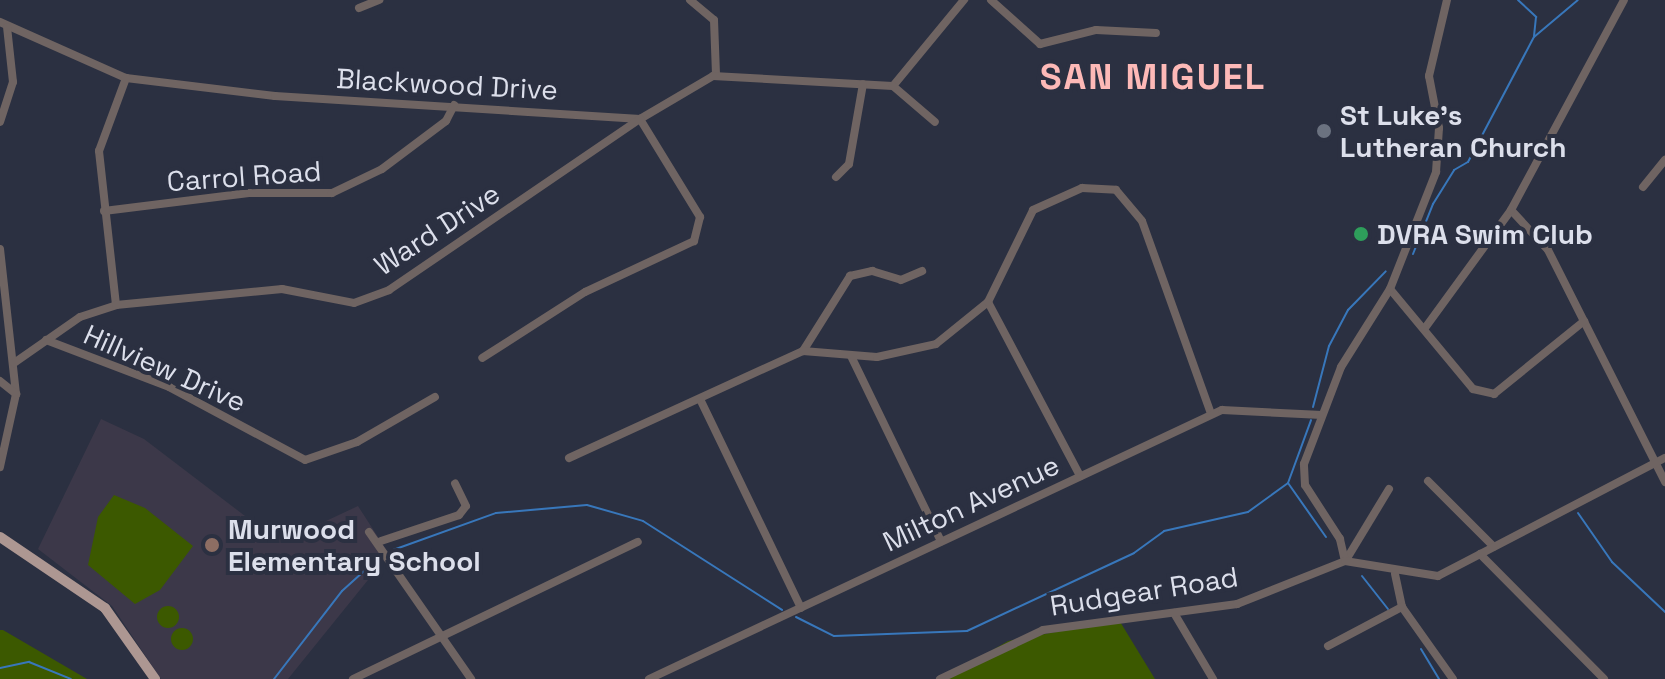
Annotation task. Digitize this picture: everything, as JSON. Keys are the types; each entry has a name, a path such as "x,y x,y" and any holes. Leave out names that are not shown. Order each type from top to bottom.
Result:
{"main road":[{"path":"0,537 105,608 155,679"}],"street":[{"path":"359,8 379,0"},
{"path":"690,0 714,20 716,75"},
{"path":"893,86 964,0"},
{"path":"991,0 1040,44 1096,30 1156,33"},
{"path":"1345,561 1340,539 1305,485 1304,464 1351,346 1390,289 1438,161 1429,76 1447,0"},
{"path":"1425,328 1511,210 1624,0"},
{"path":"0,122 13,82 3,24"},
{"name":"Blackwood Drive","path":"3,24 126,78 275,96 640,119"},
{"path":"482,358 585,292 694,241 700,217 640,119 716,75 893,86 935,122"},
{"path":"116,305 99,151 126,78"},
{"path":"836,177 849,164 863,84"},
{"name":"Carrol Road","path":"104,211 249,193 332,193 382,169 446,121 454,105"},
{"name":"Ward Drive","path":"14,363 46,340 116,305 282,289 354,303 389,290 640,119"},
{"path":"1643,187 1665,160"},
{"path":"569,458 803,351 851,356 916,352 952,335 988,302 1040,203 1082,188 1116,190 1146,230 1211,414"},
{"path":"1511,210 1548,250 1665,482"},
{"path":"0,249 16,394 0,467"},
{"path":"803,351 850,276 872,271 901,280 922,271"},
{"path":"1390,289 1473,389 1494,394 1584,321"},
{"path":"988,302 1080,476"},
{"name":"Hillview Drive","path":"46,340 169,387 305,460 357,442 435,397"},
{"path":"851,356 941,541"},
{"path":"0,381 16,394"},
{"path":"700,399 801,608"},
{"name":"Milton Avenue","path":"649,679 1211,414 1244,409 1322,415"},
{"path":"1345,561 1395,574 1438,576 1665,458"},
{"path":"1428,481 1494,547"},
{"path":"381,541 459,515 466,506 455,483"},
{"path":"1345,561 1389,489"},
{"path":"369,532 381,541 471,679"},
{"path":"353,679 638,542"},
{"path":"1480,554 1604,679"},
{"name":"Rudgear Road","path":"940,679 1043,630 1237,604 1345,561"},
{"path":"1395,574 1402,607 1453,679"},
{"path":"1328,646 1402,607"},
{"path":"1174,613 1213,679"}],"shaded area":[{"name":"Murwood Elementary School","path":"101,419 144,439 249,519 296,535 358,506 389,554 288,679 161,679 112,606 38,549"}],"green space":[{"path":"114,495 145,508 193,546 160,590 135,604 88,565 98,517"},
{"path":"168,606 176,609 179,617 176,625 168,628 160,625 157,617 160,609"},
{"path":"1119,620 1155,679 943,679 1008,641"},
{"path":"182,628 190,631 193,639 190,647 182,650 174,647 171,639 174,631"},
{"path":"0,630 3,630 87,679 0,679"}],"water":[{"name":"DVRA Swim Club","path":"1357,224 1365,224 1371,234 1365,244 1357,244 1351,238 1351,230"}],"waterway":[{"path":"1518,0 1536,17 1534,36"},
{"path":"1413,254 1433,204 1454,170 1468,162 1534,37 1578,0"},
{"path":"1313,407 1329,346 1348,310 1386,271"},
{"path":"796,617 834,636 967,631 1134,553 1164,531 1248,512 1288,483 1311,420"},
{"path":"1288,483 1326,537"},
{"path":"393,550 496,513 587,505 643,521 782,610"},
{"path":"1578,513 1612,562 1665,612"},
{"path":"274,679 342,591 382,555"},
{"path":"1362,576 1388,609"},
{"path":"1421,649 1439,679"},
{"path":"0,668 29,662 71,679"}],"place":[{"name":"St Luke's Lutheran Church","path":"1324,131"},
{"name":"DVRA Swim Club","path":"1361,234"},
{"name":"Murwood Elementary School","path":"212,545"}],"district":[{"name":"SAN MIGUEL","path":"1153,78"}]}
